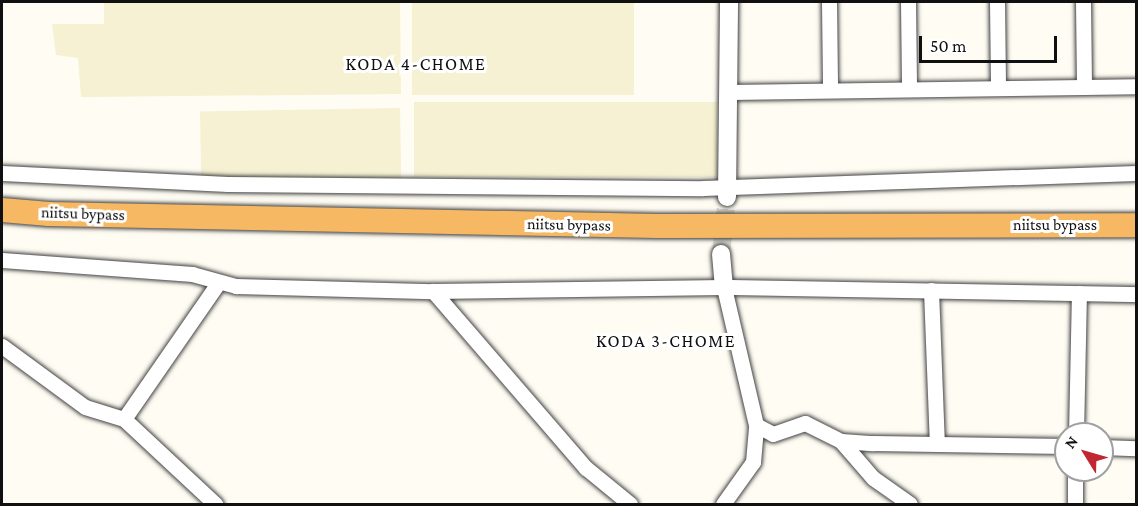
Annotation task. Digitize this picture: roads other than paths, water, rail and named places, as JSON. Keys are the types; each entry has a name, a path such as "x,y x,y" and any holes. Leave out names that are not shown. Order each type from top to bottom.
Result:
{"highway":[{"name":"niitsu bypass","path":"2,210 50,214 645,226 1137,225"}],"street":[{"path":"726,192 730,92 729,2"},
{"path":"829,2 830,90"},
{"path":"908,2 909,89"},
{"path":"998,2 998,88"},
{"path":"1083,2 1084,87"},
{"path":"730,92 1137,86"},
{"path":"2,173 240,184 726,192 1137,172"},
{"path":"721,254 724,287 756,425 753,462 723,504"},
{"path":"2,260 192,274 218,283 433,291 724,287 1137,294"},
{"path":"124,419 218,283"},
{"path":"931,290 937,444"},
{"path":"433,291 452,318 586,468 630,504"},
{"path":"1076,422 1079,293"},
{"path":"2,346 85,406 124,419 215,504"},
{"path":"756,425 773,434 805,423 841,441 873,478 910,504"},
{"path":"841,441 1054,446"},
{"path":"1114,447 1137,448"},
{"path":"1075,482 1075,504"}],"tunnel":[{"path":"721,254 727,197"}],"district":[{"name":"KODA 4-CHOME","path":"416,64"},
{"name":"KODA 3-CHOME","path":"666,341"}]}
